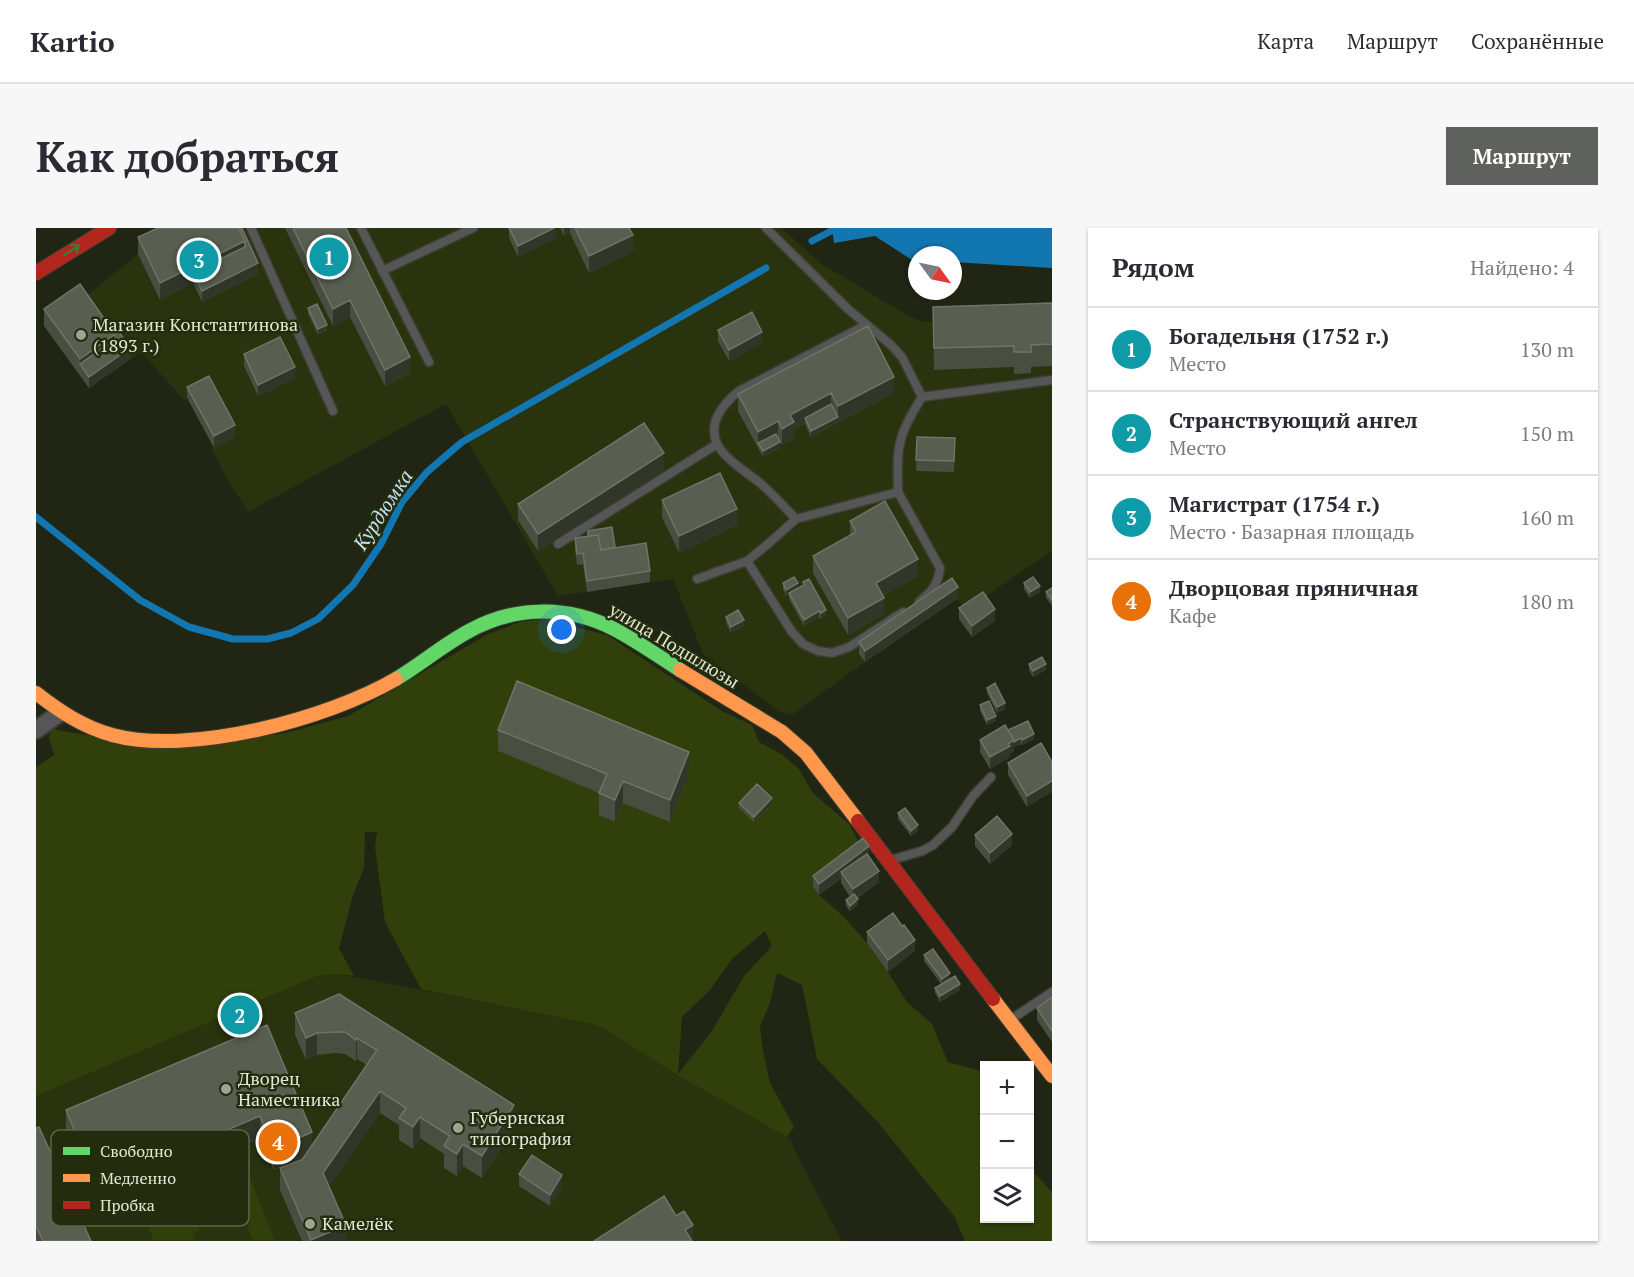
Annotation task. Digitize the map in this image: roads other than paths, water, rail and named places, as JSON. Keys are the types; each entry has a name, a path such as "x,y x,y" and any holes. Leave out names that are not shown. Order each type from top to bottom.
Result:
{"street":[{"path":"36,273 109,228"},
{"name":"улица Подшлюзы","path":"36,693 60,713 107,734 150,741 200,740 313,716 350,702 378,689 470,630 506,615 539,610 579,615 598,621 782,732 806,753 1052,1076"},
{"path":"36,730 60,713"}],"lane":[{"path":"251,228 333,411"},
{"path":"361,228 429,362"},
{"path":"382,270 473,228"},
{"path":"766,228 835,297 891,345 902,357 922,397"},
{"path":"796,519 763,486 725,455 717,444 713,432 716,421 728,399 739,391 866,325"},
{"path":"922,397 1052,380"},
{"path":"747,561 792,632 803,644 818,651 832,653 849,647 930,593 938,581 940,568 898,492 898,453 901,440 922,397"},
{"path":"558,544 717,444"},
{"path":"698,579 747,561 796,519 898,492"},
{"path":"889,860 922,851 933,845 952,827 973,796 991,777"},
{"path":"1010,1020 1052,992"}],"water":[{"path":"832,228 1052,228 1052,268 962,263 962,246 908,246 908,257 875,236 834,243"}],"waterway":[{"name":"Курдюмка","path":"812,241 837,228"},
{"name":"Курдюмка","path":"36,517 140,600 189,627 233,639 267,639 291,633 318,619 353,585 381,544 402,502 427,472 462,442 766,268"}],"place":[{"name":"Богадельня (1752 г.)","path":"329,257"},
{"name":"Магистрат (1754 г.)","path":"199,260"},
{"name":"Магазин Константинова (1893 г.)","path":"81,335"},
{"name":"Странствующий ангел","path":"240,1015"},
{"name":"Дворец Наместника","path":"226,1089"},
{"name":"Губернская типография","path":"458,1128"},
{"name":"Дворцовая пряничная","path":"278,1142"},
{"name":"Камелёк","path":"310,1224"}]}
